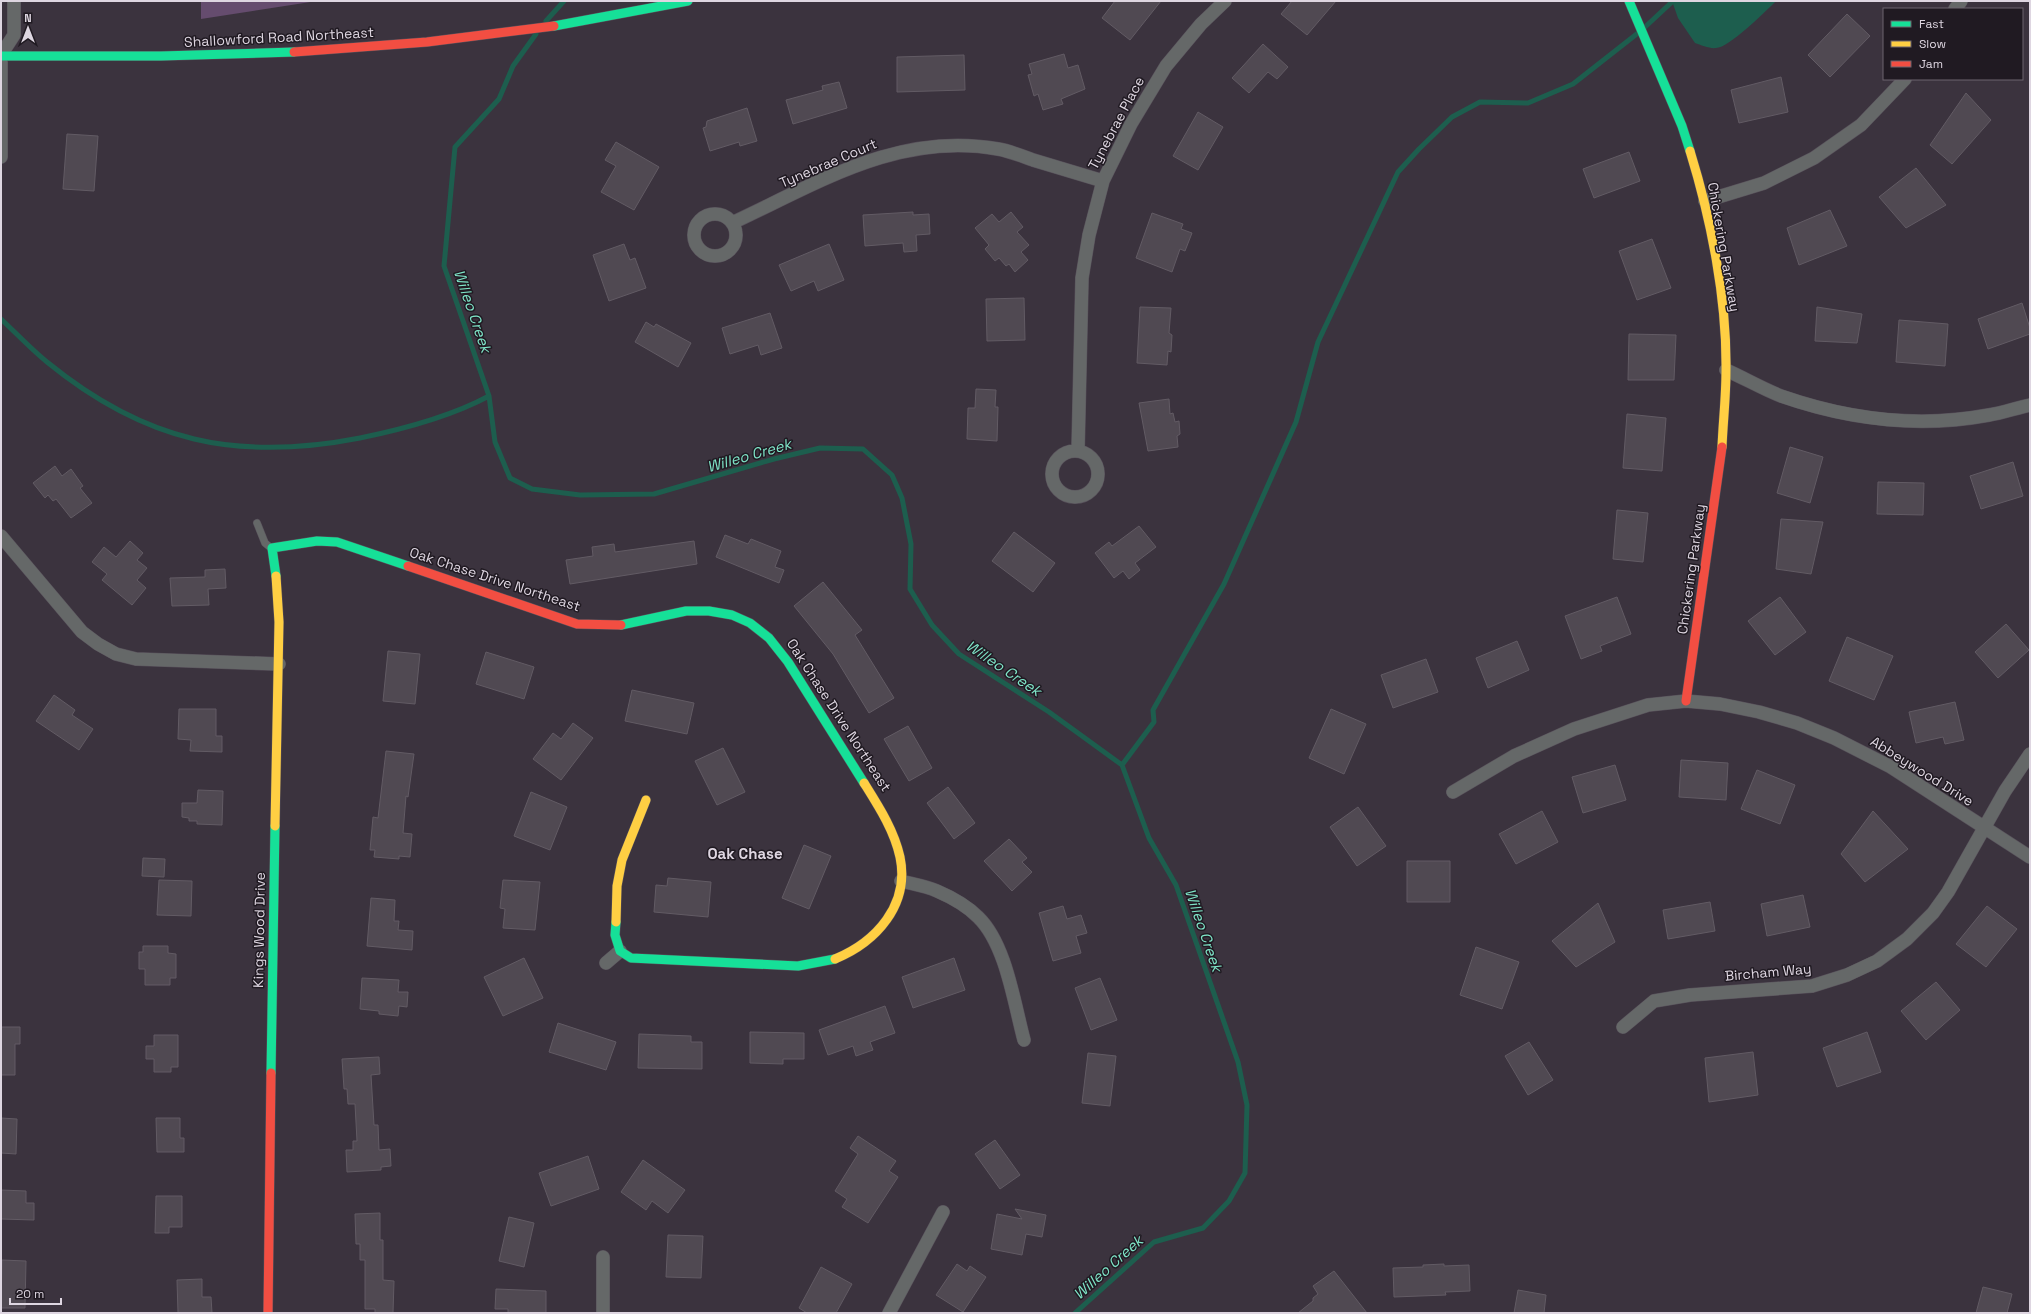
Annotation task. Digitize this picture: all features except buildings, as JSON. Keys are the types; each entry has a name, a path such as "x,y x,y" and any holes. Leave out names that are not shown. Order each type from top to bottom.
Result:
{"street":[{"path":"1,55 14,35 14,1"},
{"name":"Tynebrae Place","path":"1078,451 1082,278 1089,235 1103,181 1130,124 1166,66 1202,24 1225,1"},
{"name":"Chickering Parkway","path":"1629,1 1682,126 1705,201 1721,293 1726,370 1722,451 1686,701"},
{"name":"Shallowford Road Northeast","path":"1,55 128,56 252,53 359,48 490,35 557,26 684,2"},
{"path":"1,62 1,157"},
{"path":"1705,201 1764,183 1814,158 1861,125 1904,80"},
{"name":"Tynebrae Court","path":"732,223 858,164 889,154 923,146 965,145 999,149 1103,181"},
{"path":"1726,370 1780,395 1831,411 1883,420 1936,421 1988,415 2030,405"},
{"path":"1,536 82,632 98,644 116,654 136,659 160,661 278,664"},
{"name":"Oak Chase Drive Northeast","path":"272,548 317,541 337,542 577,624 618,626 686,611 709,610 732,615 750,623 770,638 788,662 884,815 894,837 900,860 901,881 889,915 868,942 853,953 822,963 798,966 648,960 631,958 620,951"},
{"name":"Kings Wood Drive","path":"268,1313 278,664 278,590 272,548"},
{"name":"Abbeywood Drive","path":"1454,792 1514,756 1574,729 1648,705 1686,701 1720,704 1759,712 1797,723 1834,738 1891,767 1983,828 2030,856"},
{"name":"Bircham Way","path":"1623,1026 1654,1001 1690,995 1812,986 1847,975 1877,961 1907,939 1932,913 1948,892 1983,828 2030,754"},
{"path":"606,963 620,951 615,935 617,886 622,860 646,800"},
{"path":"901,881 936,890 957,901 979,917 991,935 1003,961 1024,1040"},
{"path":"889,1313 943,1212"},
{"path":"603,1257 603,1313"}],"lane":[{"path":"257,523 265,543 272,548"}],"shaded area":[{"path":"201,1 317,1 201,19"},
{"path":"1672,1 1776,1 1738,36 1722,46 1714,48 1695,43 1678,18"}],"waterway":[{"name":"Willeo Creek","path":"546,21 564,1"},
{"path":"1644,28 1673,1"},
{"path":"1122,765 1154,722 1153,710 1224,584 1296,422 1318,342 1398,172 1452,117 1480,102 1528,103 1573,84 1638,33"},
{"name":"Willeo Creek","path":"536,34 513,66 499,99 455,147 444,266 489,396 495,442 510,478 532,489 580,495 654,494 774,459 820,448 863,449 892,475 902,498 911,544 910,589 932,625 959,654 1049,712 1122,765 1149,838 1176,885 1238,1062 1247,1105 1245,1173 1229,1201 1203,1228 1154,1242 1075,1313"},
{"path":"1,319 47,362 84,389 120,411 157,428 194,439 233,446 273,448 315,445 360,438 426,422 459,410 489,396"}],"traffic: fast":[{"path":"554,26 688,1"},
{"path":"1629,1 1682,126 1690,151"},
{"path":"1,56 161,56 294,52"},
{"path":"276,576 272,548 317,541 337,542 408,566"},
{"path":"621,625 686,611 709,611 732,615 750,623 769,638 788,662 864,783"},
{"path":"271,1073 275,826"},
{"path":"616,922 615,935 620,951 631,958 798,966 835,959"}],"traffic: slow":[{"path":"1690,151 1705,204 1721,288 1726,344 1726,390 1722,447"},
{"path":"275,826 279,622 276,576"},
{"path":"835,959 864,943 876,932 887,920 895,906 900,891 902,874 900,857 894,837 864,783"},
{"path":"616,922 617,886 622,860 646,800"}],"traffic: jam":[{"path":"294,52 427,42 554,26"},
{"path":"1686,701 1722,447"},
{"path":"408,566 577,624 621,625"},
{"path":"268,1313 271,1073"}],"district":[{"name":"Oak Chase","path":"745,853"}]}
